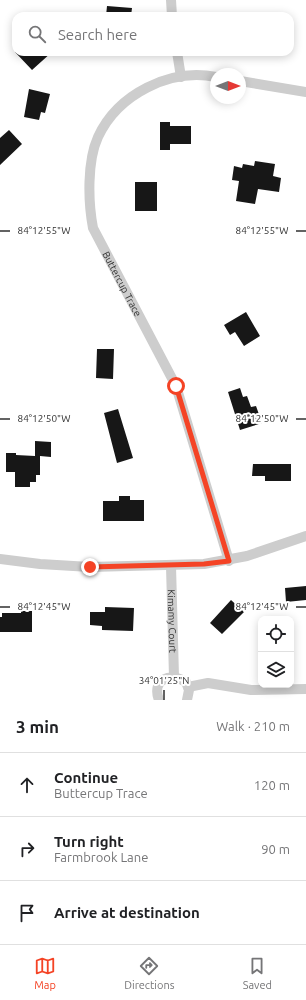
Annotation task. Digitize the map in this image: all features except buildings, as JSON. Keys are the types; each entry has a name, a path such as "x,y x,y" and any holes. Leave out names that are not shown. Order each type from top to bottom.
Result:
{"street":[{"path":"171,0 172,12"},
{"path":"178,56 181,77"},
{"name":"Buttercup Trace","path":"210,76 196,75 181,77 154,84 132,96 113,114 98,137 92,158 89,208 93,228 176,386 229,561"},
{"path":"246,82 306,92"},
{"path":"0,559 40,564 90,567 204,564 229,561 306,536"},
{"name":"Kimamy Court","path":"171,566 174,677"},
{"path":"159,700 157,691 159,684 165,678 174,677 186,682 189,696 187,700"},
{"path":"188,687 208,683 251,690 306,689"}],"route":[{"path":"90,567 171,566 229,561 176,386"}]}
